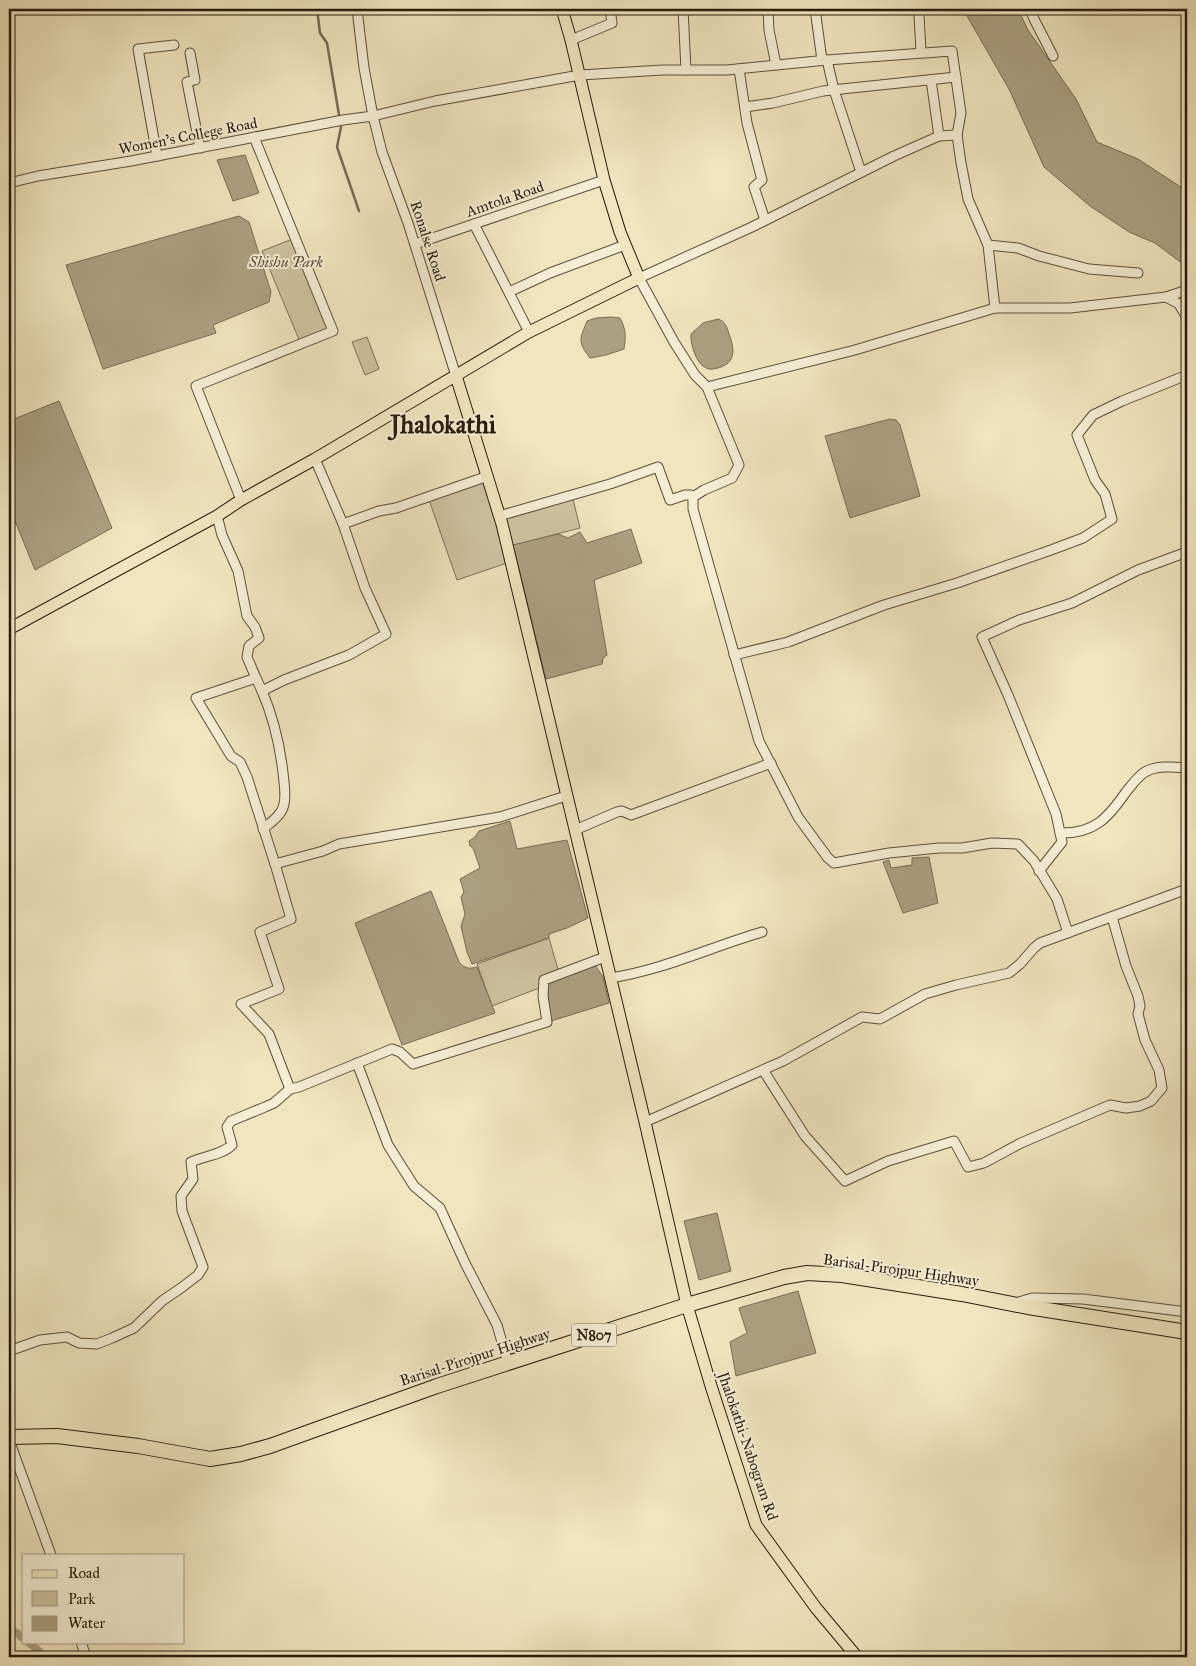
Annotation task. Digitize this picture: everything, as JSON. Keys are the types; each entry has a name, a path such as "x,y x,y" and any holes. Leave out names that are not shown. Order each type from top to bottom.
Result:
{"highway":[{"name":"Barisal-Pirojpur Highway","path":"9,1439 57,1436 138,1446 210,1459 241,1454 270,1446 437,1386 687,1305 784,1277 807,1273 842,1275 1187,1332"}],"main road":[{"path":"9,629 217,516 241,500 315,459 529,332 639,278 625,245 604,180 580,75 562,9"},
{"name":"Jhalokathi-Nabogram Rd","path":"456,376 499,516 645,1122 687,1305 711,1386 756,1525 816,1608 856,1657"}],"street":[{"name":"Ronalse Road","path":"358,9 364,68 382,152 415,244 456,376"},
{"path":"571,40 612,23 610,9"},
{"path":"683,9 686,70"},
{"path":"768,9 769,30 776,65"},
{"path":"815,9 824,60 861,172"},
{"path":"917,9 921,52"},
{"path":"1030,9 1053,56"},
{"path":"156,156 138,49 174,45"},
{"name":"Women's College Road","path":"9,183 38,176 373,116 444,99 580,75 663,70 739,69 824,60 952,51 956,77"},
{"path":"190,53 194,80 187,82 200,148"},
{"path":"739,69 751,140 762,180 754,187 765,220"},
{"path":"745,107 834,90 956,77 961,113 957,135 968,199 988,245 995,308"},
{"path":"932,80 939,136"},
{"path":"499,516 610,484 658,467 670,500 685,495 693,497 732,478 739,465 706,388 695,375 674,342 639,278 939,136 957,135"},
{"path":"241,500 196,386 333,331 254,137"},
{"name":"Amtola Road","path":"415,244 604,180"},
{"path":"474,224 529,332"},
{"path":"510,292 550,273 625,245"},
{"path":"988,245 1018,248 1039,256 1089,269 1138,272"},
{"path":"706,388 856,350 995,308 1070,308 1166,297 1187,290"},
{"path":"1166,297 1179,304 1187,318"},
{"path":"734,655 788,642 884,605 957,583 1083,538 1112,519 1105,494 1095,480 1077,435 1093,415 1122,401 1187,375"},
{"path":"262,691 284,680 349,656 386,634 365,588 343,524 315,459"},
{"path":"343,524 488,476"},
{"path":"693,497 693,509 759,741 798,817 828,858 834,863 905,851 962,848 992,843 1018,844 1034,861 1057,899 1068,933"},
{"path":"217,516 222,535 238,571 247,616 255,626 259,638 249,646 247,657 272,714 278,737 285,792 283,808 274,820 263,829"},
{"path":"1039,871 1062,842 1056,814 1008,695 982,637 1019,620 1072,603 1138,570 1187,552"},
{"path":"256,678 196,698 231,756 240,762 247,777 291,919 260,932 279,989 241,1004 269,1034 290,1089"},
{"path":"575,830 617,812 622,811 631,815 770,763"},
{"path":"1060,833 1085,830 1100,824 1111,814 1131,786 1144,772 1159,768 1187,768"},
{"path":"275,864 323,851 338,844 500,817 566,796"},
{"path":"645,1122 783,1062 862,1017 880,1019 924,994 1009,973 1040,942 1187,889"},
{"path":"763,1070 805,1136 845,1181 888,1161 954,1140 968,1167 984,1163 1021,1143 1110,1105 1126,1108 1140,1106 1151,1101 1162,1088 1159,1070 1145,1040 1138,1014 1140,1006 1138,996 1126,966 1112,917"},
{"path":"610,978 636,974 674,963 723,943 762,932"},
{"path":"9,1351 40,1340 66,1337 79,1343 97,1344 112,1338 134,1328 162,1301 198,1275 203,1267 182,1211 181,1196 193,1179 191,1162 227,1150 232,1145 227,1127 230,1121 274,1102 290,1089 392,1049 400,1052 413,1064 547,1022 543,996 544,980 605,957"},
{"path":"357,1064 388,1145 414,1186 440,1208 464,1263 497,1325 508,1363"},
{"path":"1012,1304 1032,1298 1083,1299 1187,1312"},
{"path":"9,1439 51,1554"},
{"path":"82,1644 86,1657"}],"green space":[{"name":"Shishu Park","path":"295,238 333,331 300,342 262,251"},
{"path":"367,337 379,369 365,375 352,342"},
{"path":"488,476 499,516 572,495 580,528 507,547 510,562 457,580 428,497"},
{"path":"549,938 559,973 542,987 492,1006 477,964"}],"water":[{"path":"963,9 1018,9 1028,30 1076,99 1097,142 1138,159 1187,191 1187,267 1155,243 1129,232 1090,206 1044,167 1009,89"},
{"path":"245,155 259,193 233,201 217,160"},
{"path":"239,216 249,222 271,292 269,302 213,325 216,333 103,369 66,265"},
{"path":"611,317 620,318 622,322 625,333 624,349 590,358 581,344 587,321"},
{"path":"718,319 724,323 727,329 733,350 728,363 715,369 709,369 702,366 699,362 693,348 691,334 703,323"},
{"path":"59,401 112,528 35,570 9,506 9,421"},
{"path":"890,419 896,420 900,425 920,496 850,518 825,436"},
{"path":"631,529 642,563 594,580 607,655 603,658 602,664 546,679 513,545 558,534 568,538 580,532 587,543"},
{"path":"510,821 517,849 567,840 588,918 549,934 549,938 472,964 461,926 465,914 461,897 464,892 460,879 480,868 469,841 479,831"},
{"path":"929,857 938,903 903,913 883,862 889,860 891,868 912,865 912,858"},
{"path":"431,891 459,962 467,968 477,967 495,1013 402,1045 355,923"},
{"path":"595,965 603,977 609,1003 551,1021 546,989 551,981"},
{"path":"717,1213 731,1271 699,1280 684,1221"},
{"path":"798,1291 816,1353 736,1376 730,1342 747,1333 739,1308"}],"waterway":[{"path":"317,9 320,33 327,43 341,127 337,147 359,211"},
{"path":"9,1630 22,1637"},
{"path":"30,1644 46,1657"}],"district":[{"name":"Jhalokathi","path":"443,424"}]}
